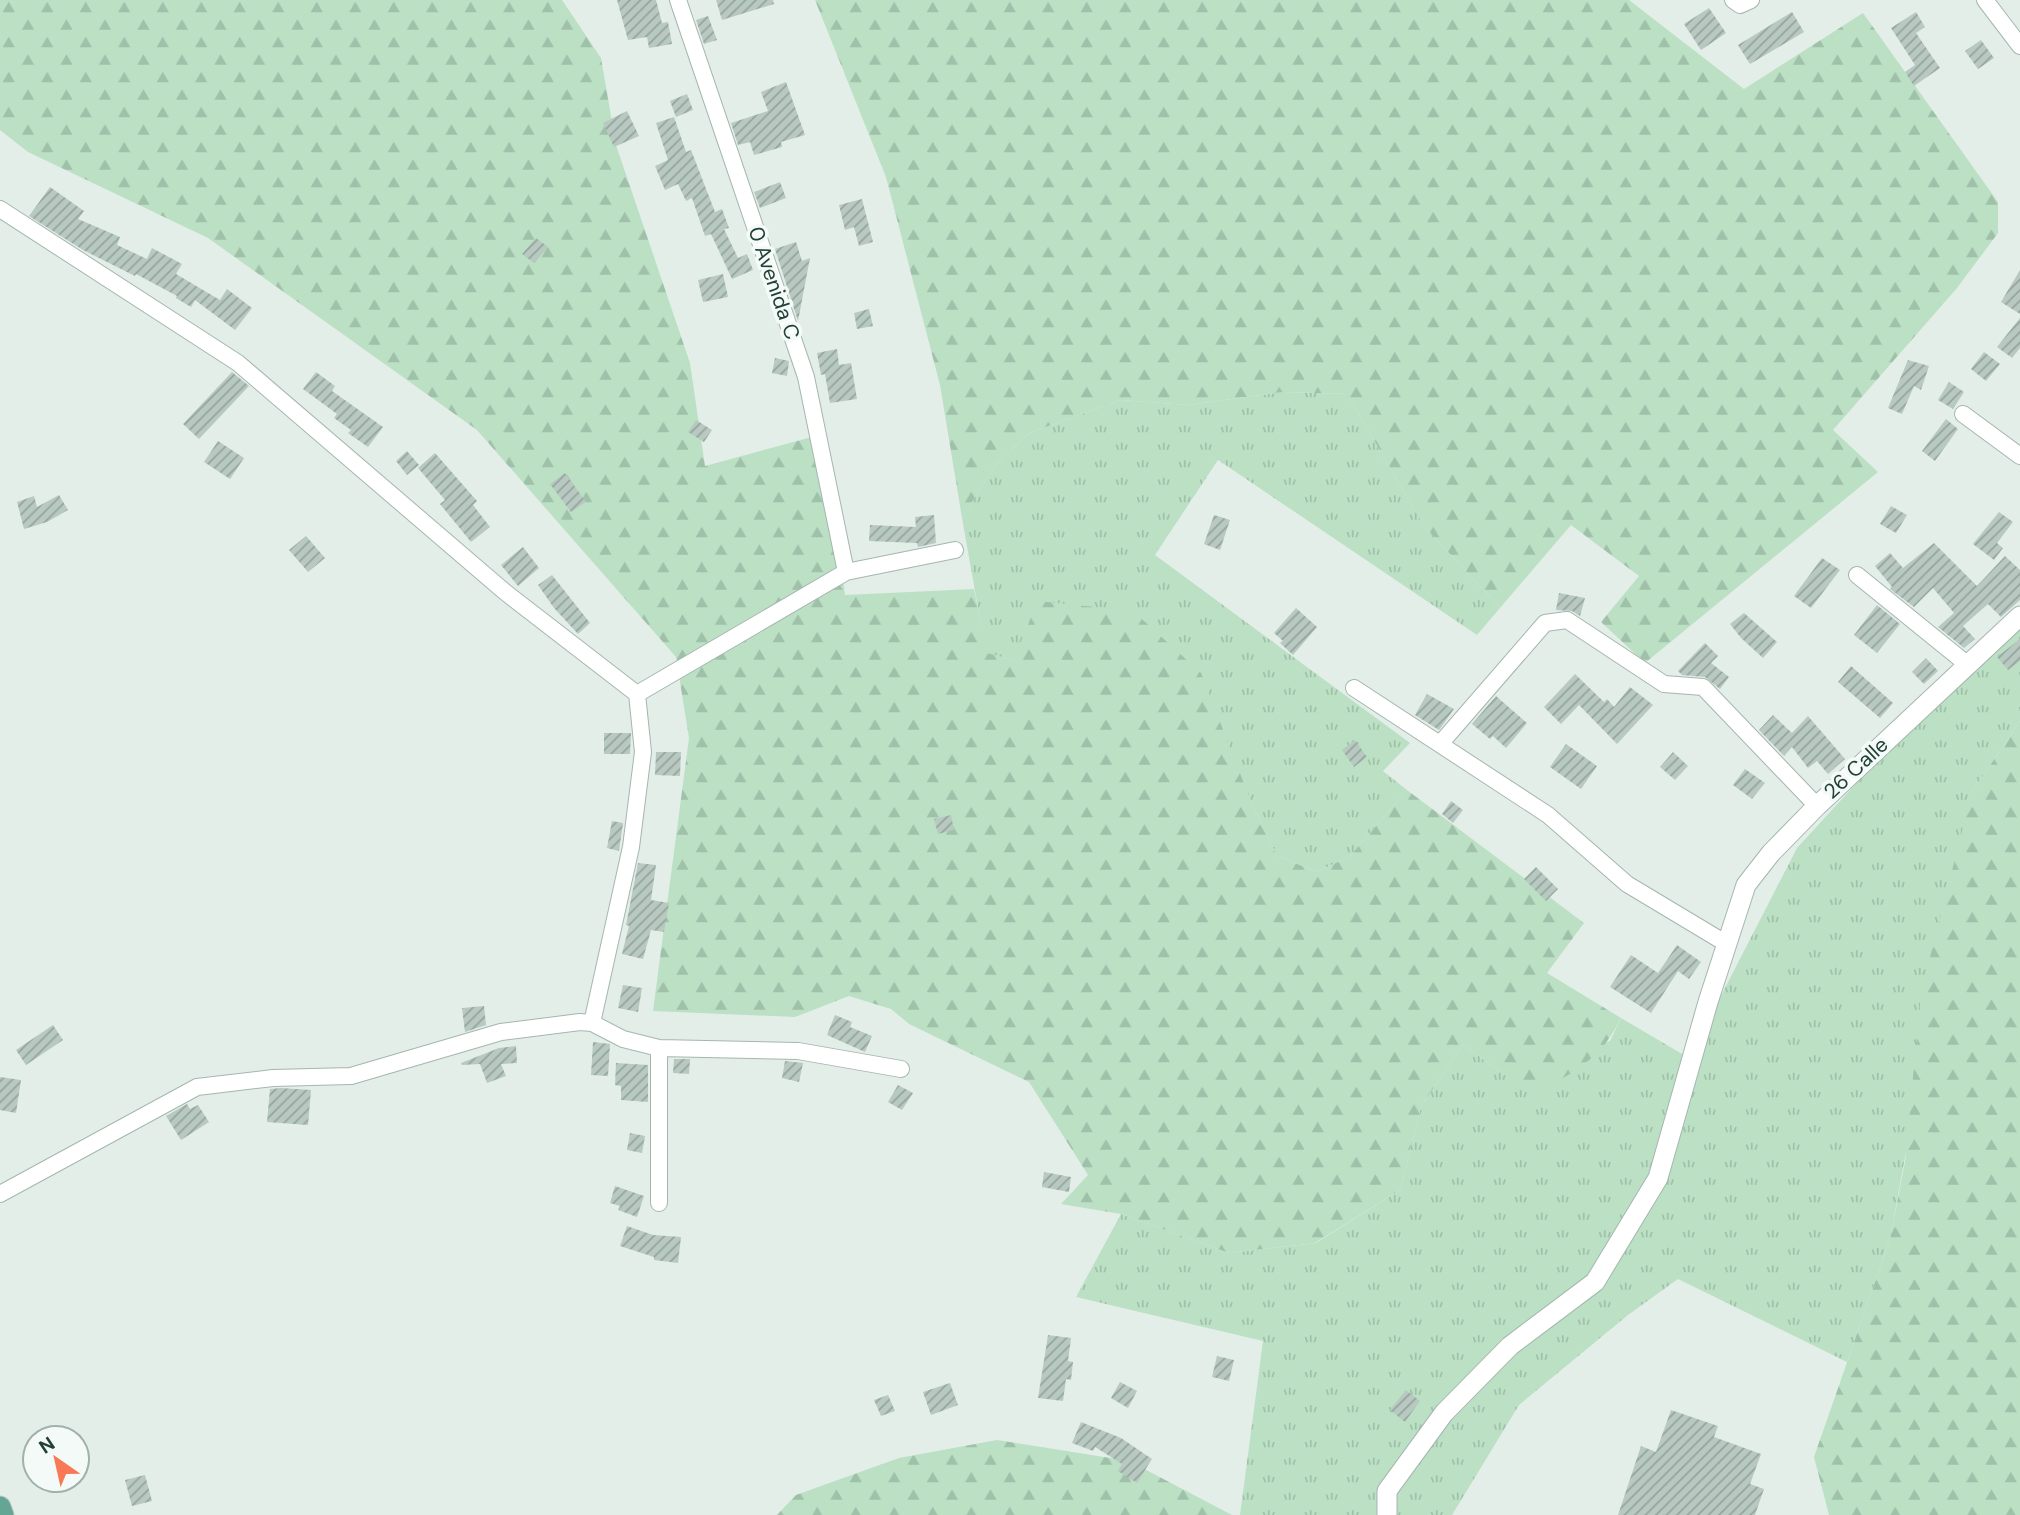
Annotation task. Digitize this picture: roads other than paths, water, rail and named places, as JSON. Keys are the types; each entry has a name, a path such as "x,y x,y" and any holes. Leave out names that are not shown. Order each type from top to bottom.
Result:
{"main road":[{"path":"0,1507 3,1515"}],"street":[{"name":"0 Avenida C","path":"678,0 806,377 846,572"},
{"path":"1985,0 2020,46"},
{"path":"0,209 238,363 505,592 637,694 643,752 631,847 592,1023"},
{"path":"1963,414 2020,456"},
{"path":"637,694 846,572 955,550"},
{"path":"1857,575 1968,665"},
{"name":"26 Calle","path":"1387,1515 1387,1491 1444,1413 1510,1346 1595,1282 1658,1178 1746,884 1770,853 1817,806 2020,616"},
{"path":"1440,744 1545,623 1567,620 1664,684 1703,687 1817,806"},
{"path":"1354,688 1548,815 1628,884 1727,944"},
{"path":"0,1194 197,1087 273,1078 351,1076 501,1032 580,1022 592,1023 623,1039 659,1048 798,1051 901,1069"},
{"path":"659,1048 659,1203"}]}
